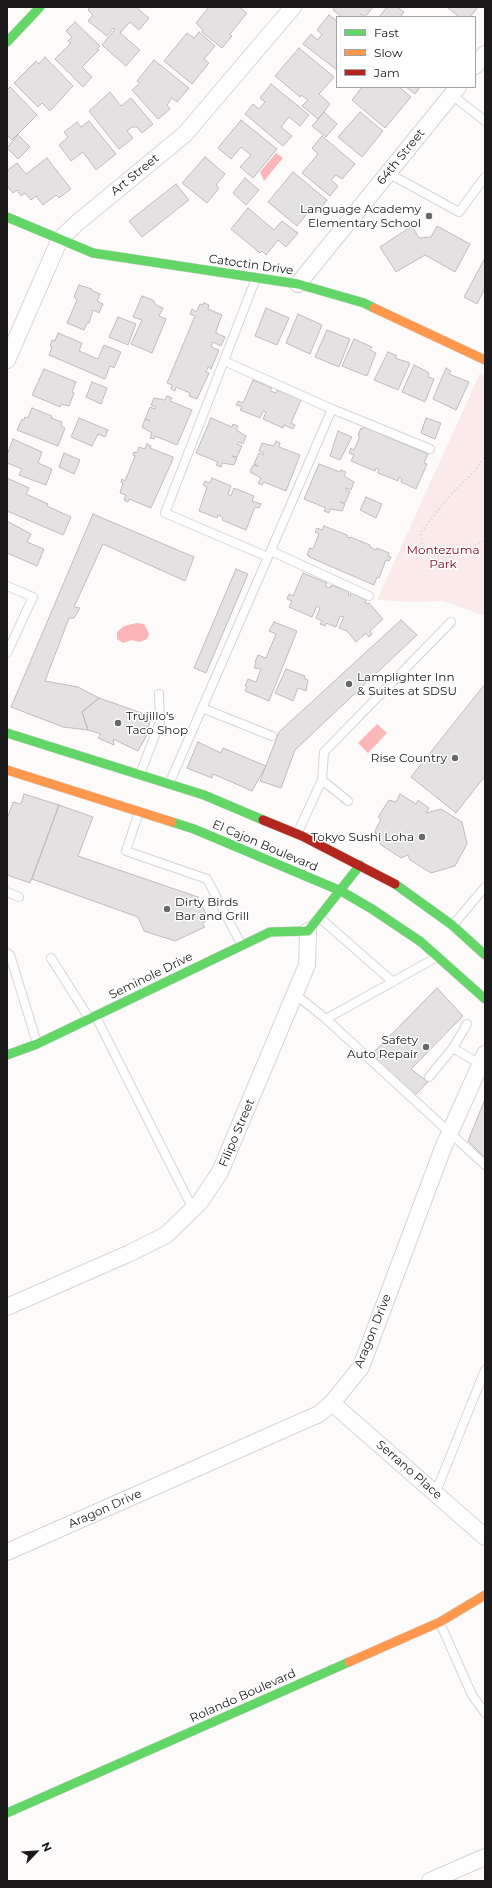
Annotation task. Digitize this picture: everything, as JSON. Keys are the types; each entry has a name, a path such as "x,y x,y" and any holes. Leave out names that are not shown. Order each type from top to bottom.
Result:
{"street":[{"path":"7,42 40,7"},
{"name":"Art Street","path":"7,360 60,239 77,223 185,134 293,7"},
{"path":"476,65 485,54"},
{"name":"64th Street","path":"298,284 455,91"},
{"name":"Catoctin Drive","path":"7,217 93,253 298,284 364,303 485,360"},
{"name":"El Cajon Boulevard","path":"7,732 204,795 297,834 397,885 452,926 485,955"},
{"name":"El Cajon Boulevard","path":"7,770 194,829 341,891 372,909 415,938 485,999"},
{"path":"308,931 360,865"},
{"name":"Seminole Drive","path":"7,1055 37,1044 93,1018 270,932 308,931"},
{"name":"Filipo Street","path":"7,1308 161,1238 200,1202 220,1172 307,965 308,931"},
{"name":"Aragon Drive","path":"7,1552 319,1414 332,1403 361,1367 449,1132 483,1059"},
{"name":"Serrano Place","path":"332,1403 485,1537"},
{"name":"Rolando Boulevard","path":"7,1813 440,1622 485,1595"},
{"path":"430,1881 485,1856"}],"lane":[{"path":"455,91 485,121"},
{"path":"388,173 459,212 485,177"},
{"path":"256,277 165,513 270,554 369,596"},
{"path":"224,361 332,409 430,449"},
{"path":"169,784 332,409"},
{"path":"7,586 33,597 7,653"},
{"path":"297,834 322,780 324,752 451,622"},
{"path":"140,775 160,722 160,694"},
{"path":"202,708 272,736"},
{"path":"322,780 348,801"},
{"path":"139,811 126,851 207,879 242,946"},
{"path":"452,926 485,887"},
{"path":"7,892 19,897"},
{"path":"320,917 393,982"},
{"path":"7,953 10,954 37,1044"},
{"path":"326,1019 438,957"},
{"path":"51,958 93,1018 193,1209"},
{"path":"295,994 326,1019 485,1165"},
{"path":"429,1077 453,1048 467,1024"},
{"path":"453,1048 483,1059"},
{"path":"435,1494 485,1370"},
{"path":"440,1622 472,1695 485,1714"}],"path":[{"path":"485,454 475,471 450,495 421,532 422,544 427,554 448,558 485,540"}],"green space":[{"name":"Montezuma Park","path":"480,373 485,376 485,616 443,601 414,602 377,600"}],"shaded area":[{"path":"276,153 283,158 264,181 260,172"},
{"path":"137,623 144,624 149,634 147,639 139,642 132,640 123,643 117,639 117,632 124,626"},
{"path":"377,724 387,733 368,753 358,743"}],"building":[{"path":"90,7 136,7 149,18 139,30 130,22 120,33 140,50 126,66 102,45 115,29 113,28 107,36 88,21 93,15 88,10"},
{"path":"209,7 239,7 247,13 230,34 232,36 222,48 202,32 203,30 196,23"},
{"path":"335,7 373,7 366,16 361,14 360,16 341,16 333,10"},
{"path":"387,7 397,7 404,12 401,16 380,16"},
{"path":"447,7 478,7 471,16 458,16"},
{"path":"329,15 336,20 336,69 303,44 311,34 318,40 322,34 317,30"},
{"path":"75,22 100,46 97,49 99,50 82,67 92,77 83,87 55,59 71,43 68,41 72,37 66,31"},
{"path":"199,32 215,46 204,59 209,63 192,84 164,61 187,33 194,38"},
{"path":"299,48 334,77 319,94 330,104 318,119 302,106 308,100 301,95 300,97 275,76"},
{"path":"45,57 73,86 50,111 42,103 38,107 14,83 36,61 39,64"},
{"path":"154,60 189,88 177,102 172,98 167,105 170,109 158,119 132,90 140,83 137,81"},
{"path":"271,84 309,115 300,126 289,117 281,127 292,136 283,146 245,114 253,104 259,109 265,102 260,98"},
{"path":"10,87 37,115 12,140 7,135 7,90"},
{"path":"361,88 400,88 411,97 385,128 352,100"},
{"path":"407,88 419,88 415,94"},
{"path":"110,92 121,106 131,98 153,124 142,133 137,127 132,127 127,131 133,138 119,149 89,111"},
{"path":"324,112 337,124 326,137 312,126"},
{"path":"360,112 383,131 362,157 338,137"},
{"path":"241,120 277,149 253,178 240,167 251,155 241,147 231,159 218,148"},
{"path":"89,121 116,154 96,170 83,152 71,161 59,145 68,137 64,132 77,122 81,127"},
{"path":"18,135 30,147 18,159 7,148"},
{"path":"322,136 355,164 342,179 336,175 331,180 338,186 330,196 302,173 318,154 312,148"},
{"path":"205,157 225,174 216,185 219,188 207,203 182,183"},
{"path":"47,158 71,189 59,198 56,195 43,205 36,196 31,200 25,193 21,196 17,190 13,193 7,186 7,171 17,163 26,174"},
{"path":"293,172 327,200 316,214 310,210 297,226 268,202"},
{"path":"245,178 259,190 246,205 233,193"},
{"path":"176,184 189,200 142,237 129,221"},
{"path":"248,208 274,230 282,221 298,233 286,247 278,240 266,255 262,251 260,253 231,229"},
{"path":"412,226 419,238 431,237 437,226 470,244 455,272 425,255 396,272 380,247"},
{"path":"485,258 485,288 477,304 464,297"},
{"path":"79,285 92,289 91,290 100,294 97,301 103,304 99,313 93,310 89,323 87,323 84,330 67,323 77,300 74,297"},
{"path":"142,296 153,300 156,305 163,308 159,316 166,319 152,353 131,344 142,320 133,317"},
{"path":"204,303 209,305 208,309 222,315 216,333 225,337 221,346 213,342 211,347 219,350 211,369 208,367 206,372 209,373 197,399 189,396 190,393 176,387 175,391 171,389 172,385 167,383 195,316 190,314 192,309 196,312 200,304 203,305"},
{"path":"266,308 289,318 277,345 255,336"},
{"path":"298,314 322,325 310,354 286,343"},
{"path":"118,317 136,324 128,345 109,337"},
{"path":"327,330 350,339 339,367 315,357"},
{"path":"58,333 82,343 79,351 98,359 104,345 121,352 114,368 110,366 105,379 49,355 52,347 50,346 52,340 55,341"},
{"path":"354,339 372,347 370,350 376,353 367,376 342,366"},
{"path":"388,352 397,356 395,358 410,363 398,390 374,380"},
{"path":"414,365 429,373 428,377 434,379 425,402 402,392"},
{"path":"446,368 451,371 449,374 469,382 456,410 433,399"},
{"path":"44,369 76,382 69,406 61,404 60,407 32,395"},
{"path":"253,380 272,388 270,391 276,393 277,390 301,400 291,423 295,425 293,429 284,425 283,428 263,419 266,412 263,411 260,418 240,410 242,407 236,405 238,401 243,403"},
{"path":"92,382 107,388 101,404 86,397"},
{"path":"167,396 172,398 170,401 192,410 177,445 155,436 154,439 150,438 152,433 142,427 150,407 155,409 156,407 151,405 154,398 165,400"},
{"path":"32,408 52,416 51,418 62,422 61,426 65,428 58,446 17,430 22,419 24,420 25,417 28,418"},
{"path":"79,418 108,430 105,437 98,434 92,446 71,437"},
{"path":"211,418 232,427 233,424 238,426 236,430 246,436 243,444 239,442 237,444 242,446 237,457 232,456 237,458 234,465 222,463 221,467 216,465 218,462 196,453"},
{"path":"426,418 441,423 435,439 421,433"},
{"path":"364,427 428,454 424,463 427,464 416,489 401,482 402,479 399,477 398,481 378,473 379,469 376,468 375,471 351,461 354,455 349,453 351,448 354,450 360,436 358,435 361,428 363,429"},
{"path":"338,431 352,437 340,460 330,456"},
{"path":"13,439 42,452 38,463 52,469 46,485 19,475 22,469 7,463 7,455"},
{"path":"276,441 280,443 279,447 300,455 286,491 264,482 262,485 258,483 261,478 250,472 253,465 258,466 254,464 259,453 263,455 264,453 259,451 262,443 274,446"},
{"path":"147,444 151,446 150,448 173,457 151,508 129,499 128,502 124,500 126,495 120,493 123,483 121,482 122,479 125,481 135,456 133,455 134,452 137,453 139,447 145,449"},
{"path":"64,453 80,460 74,474 59,467"},
{"path":"319,464 340,472 341,470 346,472 344,476 354,482 351,490 346,488 346,490 350,492 345,503 340,502 345,504 342,511 330,509 329,513 324,511 326,508 304,499"},
{"path":"7,478 29,488 26,494 71,517 63,535 7,511"},
{"path":"212,478 231,486 228,494 231,496 234,488 254,496 252,501 261,504 259,508 255,507 246,530 222,520 223,517 218,515 217,518 199,511 207,487 203,485 205,481 210,483"},
{"path":"366,497 382,504 376,518 360,510"},
{"path":"93,514 194,557 185,581 103,544 74,607 80,608 74,618 69,618 45,681 78,687 99,698 82,712 88,730 63,727 11,707"},
{"path":"7,521 31,534 27,542 44,549 37,566 7,553"},
{"path":"324,526 347,535 347,537 370,545 370,547 376,550 377,548 389,553 388,556 391,557 389,561 386,560 379,578 377,577 374,585 307,555 310,548 313,549 319,534 315,532 317,528 322,530"},
{"path":"236,569 248,574 206,673 194,668"},
{"path":"303,573 327,583 325,586 330,588 331,585 349,592 348,595 350,596 351,593 366,600 365,603 369,603 383,619 370,631 372,634 369,637 366,633 356,642 347,631 339,628 344,617 340,616 336,627 326,623 325,626 320,624 322,621 316,618 320,608 317,606 312,617 289,607 292,601 287,599 289,594 293,596"},
{"name":"Lamplighter Inn & Suites at SDSU","path":"401,620 417,635 295,750 281,788 260,781 279,732"},
{"path":"274,622 297,631 269,701 245,691 247,687 245,686 248,679 256,682 261,669 254,668 255,662 258,655 266,658 276,634 269,631"},
{"path":"286,669 305,676 304,678 308,680 306,691 298,688 293,701 275,693"},
{"name":"Rise Country","path":"485,684 485,776 456,813 411,777"},
{"name":"Trujillo's Taco Shop","path":"99,698 150,716 148,733 138,751 113,739 114,745 98,738 101,734 88,730 82,712"},
{"path":"198,742 221,753 223,748 266,766 252,791 213,774 212,778 187,768"},
{"path":"24,794 59,805 30,883 7,875 7,819 13,802 21,804"},
{"name":"Tokyo Sushi Loha","path":"400,794 416,804 418,800 429,808 426,813 441,809 462,822 467,844 455,866 431,873 410,860 408,855 401,858 380,844 375,831 381,819 378,817 389,800 396,802"},
{"path":"59,805 93,817 78,856 198,897 209,920 202,923 205,927 175,941 144,931 138,917 32,879"},
{"path":"437,988 463,1016 411,1069 428,1082 413,1097 372,1054"},
{"path":"485,1099 485,1158 468,1141"}],"traffic: fast":[{"path":"7,42 40,7"},
{"path":"7,217 93,253 298,284 364,303 374,308"},
{"path":"7,733 204,795 263,820"},
{"path":"172,822 194,829 341,891 372,909 421,942 485,999"},
{"path":"7,1055 37,1044 270,932 308,931 360,865"},
{"path":"395,884 452,925 485,955"},
{"path":"7,1813 349,1662"}],"traffic: slow":[{"path":"374,308 485,360"},
{"path":"7,770 172,822"},
{"path":"349,1662 440,1622 485,1595"}],"traffic: jam":[{"path":"263,820 302,836 395,884"}],"place":[{"name":"Language Academy Elementary School","path":"429,216"},
{"name":"Lamplighter Inn & Suites at SDSU","path":"349,684"},
{"name":"Trujillo's Taco Shop","path":"118,723"},
{"name":"Rise Country","path":"455,758"},
{"name":"Tokyo Sushi Loha","path":"422,837"},
{"name":"Dirty Birds Bar and Grill","path":"167,909"},
{"name":"Safety Auto Repair","path":"426,1047"}]}
